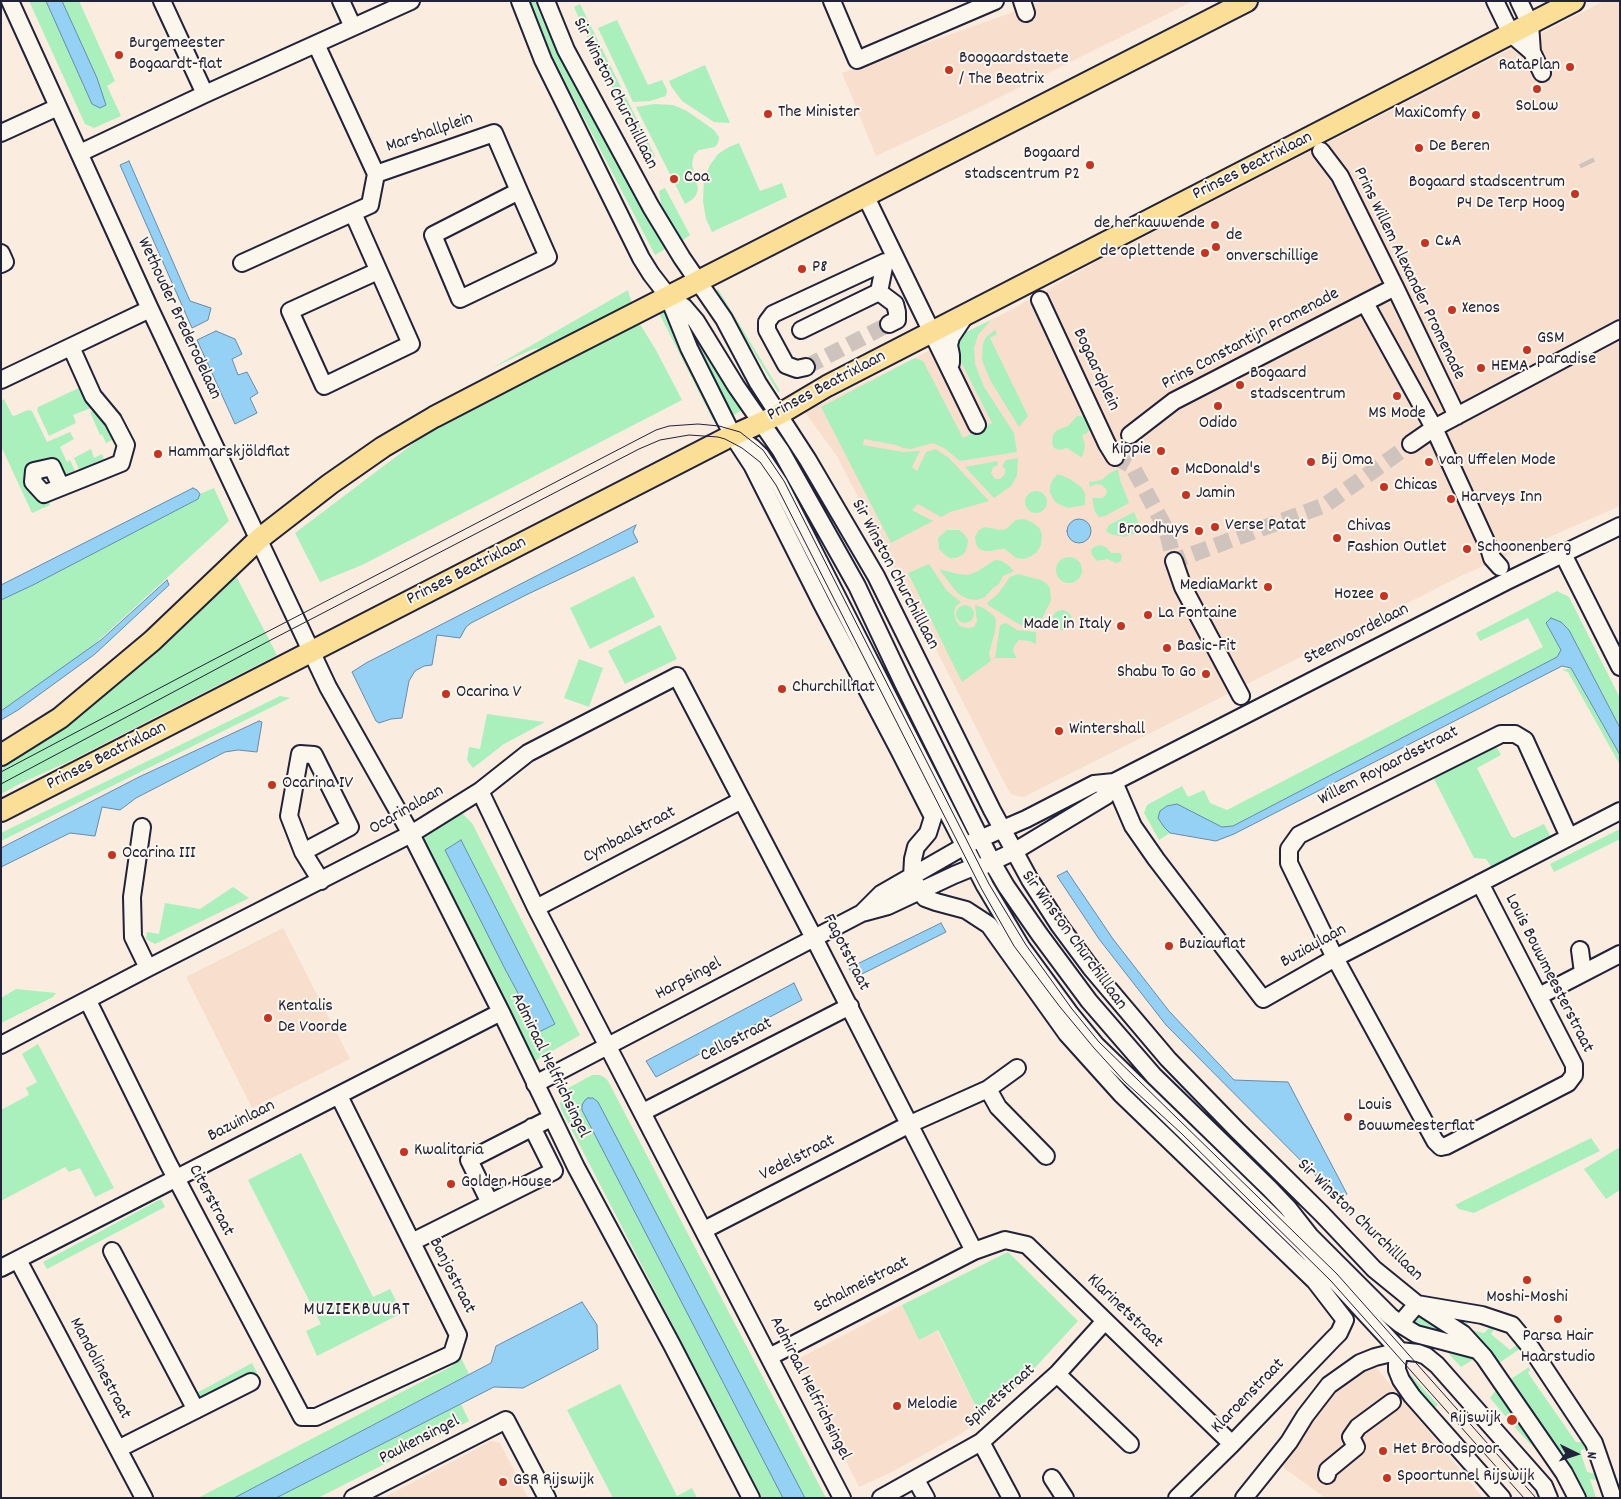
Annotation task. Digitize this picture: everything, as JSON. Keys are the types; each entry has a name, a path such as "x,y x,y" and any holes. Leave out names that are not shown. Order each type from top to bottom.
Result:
{"main road":[{"path":"1,755 60,718 152,641 259,540 330,484 383,447 434,418 668,296 1248,1"},
{"name":"Prinses Beatrixlaan","path":"1,812 769,419 827,386 1574,1"}],"street":[{"name":"Wethouder Brederodelaan","path":"10,1 150,309 312,652"},
{"path":"162,1 206,94"},
{"path":"341,1 353,28"},
{"path":"80,153 411,1"},
{"name":"Sir Winston Churchilllaan","path":"520,1 543,60 650,274 668,296 684,307 696,321 736,386 808,460 876,576 1003,829 1030,880 1059,925 1091,968 1168,1059 1374,1269 1417,1304 1463,1334 1478,1350"},
{"name":"Sir Winston Churchilllaan","path":"546,1 566,50 633,175 682,258 724,319 758,384 781,450 858,586 903,683 992,862 1006,886 1089,1001 1154,1076 1270,1189 1310,1236 1400,1324 1416,1334 1478,1350"},
{"path":"832,1 857,60 995,1"},
{"path":"1495,1 1511,34 1532,52"},
{"path":"1519,1 1530,24 1532,52 1542,73"},
{"name":"Marshallplein","path":"242,263 370,205 376,174 316,44"},
{"path":"1,133 58,107"},
{"name":"Marshallplein","path":"376,174 494,133 519,190 548,257 460,299 433,235 519,190"},
{"name":"Prins Willem Alexander Promenade","path":"1321,151 1340,176 1457,416"},
{"path":"865,195 884,259 933,332 978,425"},
{"path":"353,214 411,344 324,386 290,311 378,271"},
{"path":"1,253 6,262 1,264"},
{"path":"879,292 884,259"},
{"path":"806,367 797,369 786,365 767,330 767,322 773,314 884,259"},
{"name":"Prins Constantijn Promenade","path":"1130,435 1174,401 1395,287"},
{"path":"879,292 895,304 897,320 889,324"},
{"path":"801,330 879,292"},
{"name":"Sir Winston Churchilllaan","path":"668,296 689,348 733,436 752,465 933,816 928,833 916,848 912,877"},
{"name":"Bogaardplein","path":"1040,300 1107,444 1115,457"},
{"path":"1365,303 1434,428 1492,558 1500,567"},
{"path":"1,380 150,309"},
{"path":"951,370 951,354 948,345 965,316"},
{"path":"1411,444 1434,428 1620,328"},
{"path":"61,487 121,463 126,445 113,420 93,396 71,348"},
{"name":"Sir Winston Churchilllaan","path":"764,460 769,419"},
{"name":"Sir Winston Churchilllaan","path":"733,436 752,447 764,460 784,492 985,886 1022,948 1096,1045 1302,1245 1400,1351"},
{"name":"Steenvoordelaan","path":"980,838 1030,817 1094,784 1114,782 1507,581 1620,526"},
{"path":"1563,554 1620,667"},
{"path":"1174,561 1183,587 1241,696"},
{"name":"Admiraal Helfrichsingel","path":"312,652 328,687 411,834 501,1012 576,1168 672,1345 751,1498"},
{"name":"Ocarinalaan","path":"1,1046 148,968 411,834 480,791 528,753 677,676"},
{"name":"Fagotstraat","path":"677,676 850,1006 974,1251"},
{"name":"Willem Royaardsstraat","path":"1335,958 1289,863 1288,849 1299,835 1501,734 1514,734 1525,740 1569,837"},
{"path":"303,852 350,827 314,755 300,754 289,816 303,852 321,880"},
{"name":"Steenvoordelaan","path":"992,862 1015,851 1106,796 1114,782"},
{"name":"Buziaulaan","path":"1114,782 1133,826 1156,859 1264,999 1335,958 1620,811"},
{"name":"Admiraal Helfrichsingel","path":"480,791 536,908 842,1498"},
{"name":"Cymbaalstraat","path":"536,908 742,800"},
{"path":"142,827 132,897 132,937 148,968"},
{"name":"Harpsingel","path":"862,913 881,894 980,838"},
{"name":"Harpsingel","path":"535,1084 862,913 888,906 976,866 980,867 992,862"},
{"path":"912,877 920,892"},
{"name":"Louis Bouwmeesterstraat","path":"1335,958 1435,1141 1441,1147 1568,1083 1574,1075 1574,1065 1480,883"},
{"name":"Klaroenstraat","path":"920,892 925,898 966,910 989,925 1067,1034 1121,1094 1315,1281 1345,1320 1339,1333 1177,1498"},
{"path":"1580,950 1583,973"},
{"path":"1539,996 1620,954"},
{"name":"Citerstraat","path":"88,1001 176,1178 302,1417"},
{"name":"Cellostraat","path":"643,1112 850,1006"},
{"name":"Bazuinlaan","path":"1,1268 501,1012"},
{"name":"Vedelstraat","path":"704,1230 910,1124 988,1089 1017,1068"},
{"path":"988,1089 998,1107 1046,1156"},
{"name":"Banjostraat","path":"302,1417 316,1417 452,1354 458,1335 339,1096"},
{"path":"490,1203 469,1160 551,1118"},
{"path":"412,1242 554,1171 532,1127"},
{"name":"Klarinetstraat","path":"974,1251 1005,1240 1027,1245 1232,1444"},
{"path":"112,1251 196,1410"},
{"name":"Schalmeistraat","path":"769,1357 974,1251"},
{"name":"Mandolinestraat","path":"18,1260 144,1498"},
{"path":"1400,1324 1417,1304 1482,1315 1512,1325 1531,1348 1594,1443 1613,1498"},
{"name":"Spinetstraat","path":"881,1498 981,1442 1057,1374 1105,1321"},
{"path":"1478,1350 1501,1380 1564,1473 1577,1498"},
{"path":"1244,1498 1289,1442 1328,1385 1360,1363 1374,1356 1400,1351 1426,1356 1437,1365 1544,1486 1549,1498"},
{"path":"1400,1351 1397,1370 1401,1380 1412,1396 1502,1498"},
{"path":"1057,1374 1130,1444"},
{"path":"118,1449 252,1382"},
{"path":"1327,1475 1328,1470 1356,1447 1351,1437 1358,1427 1392,1402"},
{"name":"Paukensingel","path":"353,1498 506,1420 547,1498"},
{"path":"981,1442 1011,1498"},
{"path":"1052,1478 1065,1498"},
{"path":"916,1480 926,1498"}],"shaded area":[{"path":"1044,1 1193,1 966,114 876,156 842,73"},
{"name":"Bogaard stadscentrum","path":"1604,1 1620,1 1620,506 1463,575 1024,797 1011,794 838,458 805,412 1011,310 1101,259"},
{"name":"Kentalis De Voorde","path":"283,928 350,1059 252,1108 186,977"},
{"name":"Melodie","path":"902,1305 919,1339 937,1331 982,1419 959,1435 892,1472 859,1487 796,1360"},
{"path":"1371,1361 1483,1498 1325,1498 1280,1465 1317,1401"},
{"path":"491,1441 500,1443 528,1498 383,1498"}],"green space":[{"path":"29,1 46,1 92,104 100,108 106,105 97,78 62,1 79,1 115,81 107,86 121,116 94,128 85,124"},
{"path":"529,1 535,1 544,24 565,55 648,219 667,248 655,255 555,62"},
{"path":"580,4 655,156 653,158 619,101 587,37 574,7"},
{"path":"617,20 648,85 662,80 667,90 666,96 650,101 633,102 598,28"},
{"path":"705,65 730,123 714,122 682,101 671,86 669,81"},
{"path":"654,104 673,105 687,111 714,130 719,137 715,147 699,150 694,155 692,164 698,189 693,199 685,204 636,107"},
{"path":"739,143 760,191 782,183 787,197 712,232 706,219 703,201 704,179 710,165 718,154"},
{"path":"665,188 690,235 682,241 662,209 659,191"},
{"path":"718,289 780,391 778,392 717,291"},
{"path":"628,290 632,304 550,347 533,349 492,368"},
{"path":"664,309 672,311 723,421 713,420 658,311"},
{"path":"685,320 746,408 732,416"},
{"path":"991,320 978,335 974,348 975,364 984,387 1014,433 1017,452 960,461 944,448 933,443 911,449 864,439 863,445 903,452 920,451 912,467 917,471 926,452 936,449 949,458 989,501 950,512 941,517 918,504 912,510 933,521 891,543 821,407 915,358 923,361 963,438 992,423 955,350 954,341 962,334"},
{"path":"640,324 682,400 362,565 320,582 295,533 430,431 487,399"},
{"path":"995,330 997,334 990,338 1028,416 1019,427 990,380 982,360 983,343 986,337"},
{"path":"81,387 96,406 73,415 76,423 49,436 37,410 38,407"},
{"path":"4,399 14,416 28,410 32,411 47,442 70,432 74,439 60,447 67,462 70,460 76,473 65,477 58,461 52,460 25,471 38,501 45,503 49,501 50,505 32,513 1,446 1,401"},
{"path":"97,409 116,438 106,443 102,434 100,435 90,412"},
{"path":"1077,416 1086,418 1091,428 1086,434 1082,435 1085,446 1081,457 1067,448 1059,450 1054,448 1052,443 1053,435 1057,430 1068,426"},
{"path":"91,449 94,458 102,454 104,459 96,462 93,468 81,474 74,458"},
{"path":"1018,458 1017,476 1011,486 994,498 965,467 997,461 998,465 993,467 991,473 995,479 1000,479 1005,474 1005,469 1002,466 1006,460"},
{"path":"1118,469 1129,503 1105,516 1099,517 1095,512 1092,498 1102,498 1106,495 1107,490 1102,485 1096,484 1090,487 1089,482 1102,480"},
{"path":"1058,474 1070,479 1081,487 1085,493 1085,505 1068,508 1056,503 1050,493 1050,486"},
{"path":"214,488 229,521 97,642 62,671 1,711 1,600 198,499 200,494"},
{"path":"1036,491 1046,498 1047,502 1040,512 1036,513 1026,506 1025,502 1032,492"},
{"path":"1134,512 1142,531 1124,537 1110,534 1106,531 1109,525"},
{"path":"1024,519 1032,522 1040,529 1042,535 1041,545 1037,552 1030,557 1016,558 1005,549 985,551 979,549 976,544 975,537 978,531 984,527 1000,530 1006,529 1016,520"},
{"path":"947,530 959,530 968,540 964,554 956,558 950,558 939,549 938,538"},
{"path":"1100,545 1106,547 1111,553 1120,553 1122,556 1121,561 1117,563 1107,559 1097,561 1092,555 1091,550"},
{"path":"1069,557 1078,561 1082,570 1078,579 1069,583 1060,579 1056,570 1060,561"},
{"path":"995,560 1002,561 1014,571 1003,576 999,584 985,597 977,600 968,599 960,595 939,569 968,575"},
{"path":"929,564 947,591 961,602 956,606 954,613 956,621 960,626 974,627 977,621 975,605 984,608 995,617 995,632 989,653 991,661 962,682 908,573"},
{"path":"233,570 277,655 72,760 1,794 1,766 52,733"},
{"path":"1018,574 1041,580 1050,588 1051,600 1038,627 1023,626 987,603 998,594 1010,577"},
{"path":"634,576 655,617 590,649 570,608"},
{"path":"1557,591 1569,597 1620,698 1620,728 1569,630 1546,623 1561,650 1557,657 1233,826 1222,827 1176,804 1167,806 1164,827 1170,833 1159,840 1144,813 1147,805 1182,786 1188,797 1204,790 1210,803 1227,810 1543,647 1528,618 1480,641 1476,633"},
{"path":"961,605 969,605 974,610 972,621 961,623 956,618 956,610"},
{"path":"1062,610 1069,613 1072,620 1069,627 1062,630 1055,627 1052,620 1055,613"},
{"path":"1006,623 1017,630 1036,632 1036,644 1019,640 1014,646 1013,652 1017,658 995,658 1000,625"},
{"path":"660,625 677,659 625,684 608,651"},
{"path":"579,659 603,668 589,707 564,698"},
{"path":"1571,668 1620,755 1620,765 1568,672 1562,670"},
{"path":"280,696 290,698 1,841 1,833"},
{"path":"487,714 545,722 504,744 473,768 467,760 469,747 480,749"},
{"path":"1496,746 1501,755 1477,768 1511,836 1514,838 1544,824 1553,841 1494,871 1486,859 1474,858 1433,777"},
{"path":"462,813 472,823 580,1035 535,1061 503,1006 419,845 425,837","holes":["461,840 554,1024 539,1031 505,969 445,850"]},
{"path":"1620,829 1620,839 1554,872 1550,864"},
{"path":"233,887 249,898 155,944 146,939 147,932 159,934 165,903 200,909"},
{"path":"16,989 56,993 53,997 1,1023 1,998"},
{"path":"38,1044 114,1188 95,1197 80,1168 69,1172 65,1167 1,1201 1,1110 29,1095 26,1088 37,1082 22,1054"},
{"path":"592,1075 599,1075 608,1081 826,1498 762,1498 561,1109 560,1103 565,1090"},
{"path":"1591,1138 1600,1151 1474,1213 1459,1209 1455,1205"},
{"path":"1620,1147 1620,1190 1606,1199 1584,1169"},
{"path":"301,1153 373,1297 390,1289 402,1313 317,1356 306,1331 321,1324 248,1180"},
{"path":"161,1199 165,1207 47,1269 43,1262"},
{"path":"1008,1252 1078,1321 1020,1384 982,1419 938,1330 919,1340 902,1305"},
{"path":"1417,1308 1464,1339 1417,1327 1411,1322"},
{"path":"1442,1312 1472,1319 1466,1325 1471,1330 1484,1333 1493,1324 1497,1325 1491,1334 1510,1350 1519,1343 1524,1346 1499,1363 1482,1342"},
{"path":"1439,1343 1465,1352 1474,1359 1461,1367"},
{"path":"460,1356 469,1374 234,1498 198,1498 452,1366"},
{"path":"252,1363 258,1375 199,1406 193,1395"},
{"path":"1529,1367 1528,1373 1576,1442 1591,1443 1590,1450 1581,1450 1581,1454 1587,1472 1599,1475 1601,1481 1590,1479 1596,1498 1587,1498 1575,1475 1511,1379"},
{"path":"1409,1373 1438,1405 1432,1409 1410,1384"},
{"path":"620,1384 677,1496 692,1488 697,1498 613,1498 567,1410"},
{"path":"1496,1390 1499,1391 1545,1459 1490,1398"},
{"path":"461,1404 469,1421 318,1498 276,1498"}],"water":[{"path":"46,1 62,1 97,78 106,105 100,108 92,104"},
{"path":"129,161 190,301 211,308 208,320 192,328 120,165"},
{"path":"216,331 235,339 242,354 232,359 238,375 247,372 258,393 250,398 257,413 235,424 197,340"},
{"path":"193,488 200,494 198,499 1,600 1,585"},
{"path":"1079,519 1084,520 1090,526 1090,536 1084,542 1079,543 1074,542 1068,536 1067,531 1068,526 1074,520"},
{"path":"636,525 633,532 638,542 471,623 466,627 460,638 437,635 432,665 424,666 415,671 409,681 402,718 379,723 376,721 352,672 366,663"},
{"path":"167,580 169,585 95,654 18,710 1,720 1,711 101,640"},
{"path":"1551,618 1561,622 1569,630 1620,728 1620,755 1571,668 1562,666 1234,834 1216,841 1170,833 1158,818 1160,811 1167,806 1177,804 1222,827 1233,826 1557,657 1561,650 1546,623"},
{"path":"259,721 262,722 257,752 238,750 225,752 136,798 120,810 102,807 95,836 70,833 1,867 1,848 139,777"},
{"path":"461,840 555,1024 539,1032 445,850"},
{"path":"1067,871 1113,939 1169,1011 1234,1080 1288,1082 1347,1194 1340,1200 1166,1025 1099,939 1057,876"},
{"path":"941,923 946,932 854,978 849,968"},
{"path":"794,983 802,1000 656,1077 646,1061"},
{"path":"588,1098 593,1098 598,1102 805,1498 783,1498 582,1110 582,1105"},
{"path":"582,1302 597,1325 598,1349 523,1388 494,1387 276,1498 234,1498 491,1363 496,1346"}],"tunnel":[{"path":"1586,161 1588,165"},
{"path":"806,367 889,324"},
{"path":"1115,457 1132,466 1166,529 1174,561 1325,505 1411,444"}],"tram line":[{"path":"1,772 656,430 669,426 698,424 719,426 740,432 763,450 784,481 989,884 1026,945 1072,1009 1099,1042 1337,1274 1536,1498"},
{"path":"1,784 267,642 639,449 660,440 689,435 725,439 742,448 760,462 776,485 981,888 1014,946 1060,1007 1125,1082 1181,1133 1331,1281 1524,1498"}],"place":[{"name":"Burgemeester Bogaardt-flat","path":"119,55"},
{"name":"RataPlan","path":"1570,67"},
{"name":"Boogaardstaete / The Beatrix","path":"949,70"},
{"name":"SoLow","path":"1537,89"},
{"name":"The Minister","path":"768,114"},
{"name":"MaxiComfy","path":"1476,115"},
{"name":"De Beren","path":"1419,148"},
{"name":"Bogaard stadscentrum P2","path":"1090,165"},
{"name":"Coa","path":"674,179"},
{"name":"Bogaard stadscentrum P4 De Terp Hoog","path":"1575,194"},
{"name":"de herkauwende","path":"1215,225"},
{"name":"C&A","path":"1425,243"},
{"name":"de onverschillige","path":"1216,247"},
{"name":"de oplettende","path":"1205,253"},
{"name":"P8","path":"802,269"},
{"name":"Xenos","path":"1452,310"},
{"name":"GSM paradise","path":"1527,350"},
{"name":"HEMA","path":"1481,368"},
{"name":"Bogaard stadscentrum","path":"1240,385"},
{"name":"MS Mode","path":"1397,396"},
{"name":"Odido","path":"1218,406"},
{"name":"Kippie","path":"1161,451"},
{"name":"Hammarskjöldflat","path":"158,454"},
{"name":"Bij Oma","path":"1311,462"},
{"name":"van Uffelen Mode","path":"1429,462"},
{"name":"McDonald's","path":"1175,471"},
{"name":"Chicas","path":"1384,487"},
{"name":"Jamin","path":"1186,495"},
{"name":"Harveys Inn","path":"1451,499"},
{"name":"Verse Patat","path":"1215,527"},
{"name":"Broodhuys","path":"1199,531"},
{"name":"Chivas Fashion Outlet","path":"1337,538"},
{"name":"Schoonenberg","path":"1467,549"},
{"name":"MediaMarkt","path":"1268,587"},
{"name":"Hozee","path":"1384,596"},
{"name":"La Fontaine","path":"1148,615"},
{"name":"Made in Italy","path":"1121,626"},
{"name":"Basic-Fit","path":"1167,648"},
{"name":"Shabu To Go","path":"1206,674"},
{"name":"Churchillflat","path":"782,689"},
{"name":"Ocarina V","path":"446,694"},
{"name":"Wintershall","path":"1059,731"},
{"name":"Ocarina IV","path":"272,785"},
{"name":"Ocarina III","path":"112,855"},
{"name":"Buziauflat","path":"1169,946"},
{"name":"Kentalis De Voorde","path":"268,1018"},
{"name":"Louis Bouwmeesterflat","path":"1348,1117"},
{"name":"Kwalitaria","path":"404,1152"},
{"name":"Golden House","path":"451,1184"},
{"name":"Moshi-Moshi","path":"1527,1280"},
{"name":"Parsa Hair Haarstudio","path":"1558,1319"},
{"name":"Melodie","path":"897,1406"},
{"name":"Rijswijk","path":"1512,1420"},
{"name":"Het Broodspoor","path":"1383,1451"},
{"name":"Spoortunnel Rijswijk","path":"1387,1478"},
{"name":"GSR Rijswijk","path":"503,1482"}],"district":[{"name":"MUZIEKBUURT","path":"357,1311"}]}
